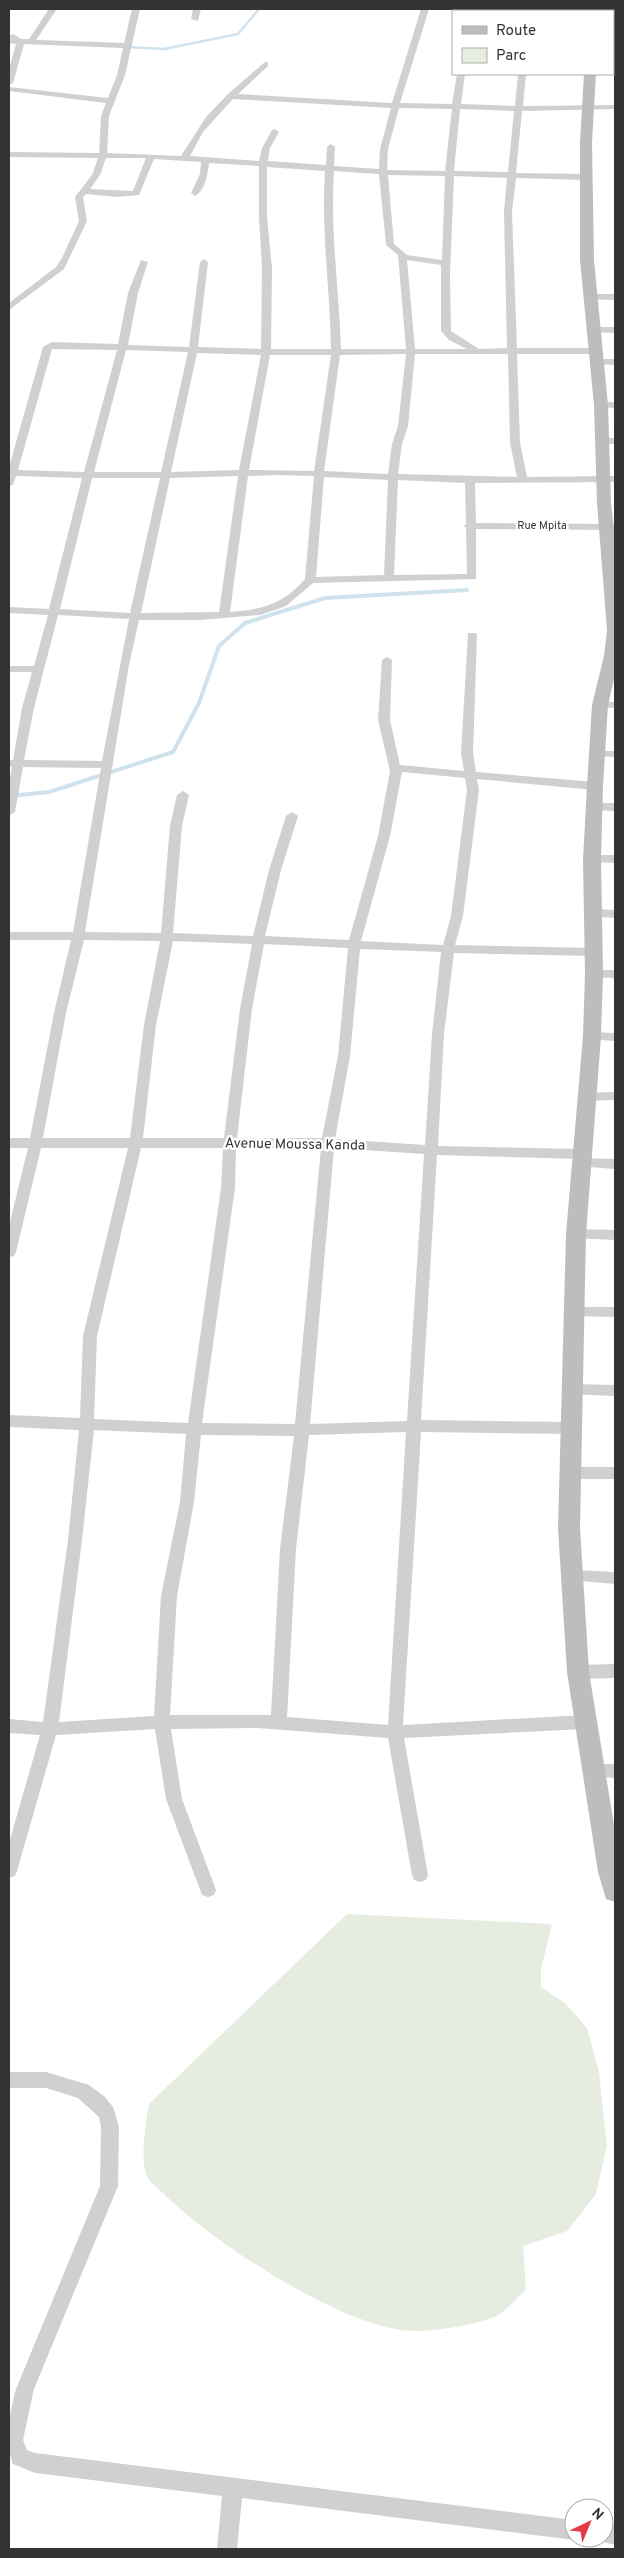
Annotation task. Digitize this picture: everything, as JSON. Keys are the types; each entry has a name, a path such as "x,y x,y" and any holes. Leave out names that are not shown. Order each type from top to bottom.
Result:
{"street":[{"path":"32,42 52,9"},
{"path":"9,307 59,269 83,220 79,197 96,175 103,155 105,116 112,101 128,46 136,9"},
{"path":"195,19 197,9"},
{"path":"389,579 393,476 397,444 403,426 411,352 402,254 390,245 383,172 387,128 396,105 406,65 425,9"},
{"path":"9,32 20,42"},
{"path":"9,41 128,46"},
{"path":"9,83 20,42"},
{"path":"184,159 194,138 231,96 265,64"},
{"path":"461,75 449,174 448,246 445,263 446,331 449,336 473,347 478,353"},
{"path":"522,75 508,212 515,443 522,480"},
{"path":"590,75 587,177 589,297 592,330 603,358 608,405 612,569 615,610 614,656 608,705 596,754 594,786 595,807 592,859 594,974 592,1036 576,1234 569,1528 578,1672 584,1722 615,1891"},
{"path":"9,89 112,101"},
{"path":"231,96 457,107 588,109 615,107"},
{"path":"224,615 244,472 266,352 267,268 263,217 263,164 266,148 275,132"},
{"path":"9,610 192,618 224,615 270,610 299,594 310,580 319,472 336,351 334,287 326,212 330,147"},
{"path":"9,154 151,156 383,172 587,177"},
{"path":"82,191 117,194 136,193 145,175 151,156"},
{"path":"195,193 204,174 205,161"},
{"path":"402,257 445,263"},
{"path":"9,812 14,763 87,476 122,349 133,293 144,262"},
{"path":"9,1252 36,1143 60,1013 78,938 124,665 193,351 204,262"},
{"path":"589,297 613,296"},
{"path":"592,330 615,330"},
{"path":"603,358 513,353 193,351 122,349 57,344 48,348 10,477 319,472 470,480 610,480"},
{"path":"310,580 472,577 469,526 470,480"},
{"name":"Rue Mpita","path":"469,526 611,526"},
{"path":"420,1875 395,1732 412,1426 438,1034 448,949 457,916 473,790 469,776 468,683 472,635"},
{"path":"279,1722 288,1550 302,1430 328,1143 344,1056 354,946 384,836 396,768 384,720 387,660"},
{"path":"9,669 38,669"},
{"path":"596,754 615,754"},
{"path":"14,763 108,765"},
{"path":"396,768 594,786"},
{"path":"9,1870 50,1729 75,1540 87,1424 90,1336 136,1142 150,1025 167,938 176,826 183,795"},
{"path":"595,807 615,806"},
{"path":"208,1890 174,1799 162,1722 169,1596 187,1502 194,1428 228,1188 230,1144 246,1009 258,942 275,870 292,816"},
{"path":"592,859 615,859"},
{"path":"594,913 615,914"},
{"path":"9,936 78,938 192,937 354,946 594,952"},
{"path":"594,974 615,974"},
{"path":"592,1036 615,1037"},
{"path":"586,1097 615,1096"},
{"name":"Avenue Moussa Kanda","path":"9,1143 328,1143 581,1159 615,1164"},
{"path":"576,1234 615,1235"},
{"path":"574,1312 615,1312"},
{"path":"571,1390 615,1391"},
{"path":"9,1421 302,1430 412,1426 570,1428"},
{"path":"569,1473 615,1473"},
{"path":"573,1576 615,1578"},
{"path":"578,1672 615,1671"},
{"path":"9,1726 50,1729 162,1722 279,1722 395,1732 584,1722"},
{"path":"593,1771 615,1771"},
{"path":"9,2080 46,2080 83,2091 98,2102 107,2113 110,2127 109,2186 25,2390 13,2440 20,2457 35,2463 564,2529"},
{"path":"227,2549 233,2488"}],"green space":[{"path":"347,1914 552,1924 541,1969 541,1987 565,2003 587,2028 599,2072 607,2146 596,2194 567,2231 523,2246 526,2290 504,2311 494,2317 473,2324 417,2331 389,2328 356,2317 321,2302 284,2282 216,2238 154,2186 145,2171 144,2141 149,2104"}],"waterway":[{"path":"127,47 164,49 238,34 259,9"},
{"path":"9,796 49,792 173,752 199,703 219,646 245,623 325,598 467,590"}]}
